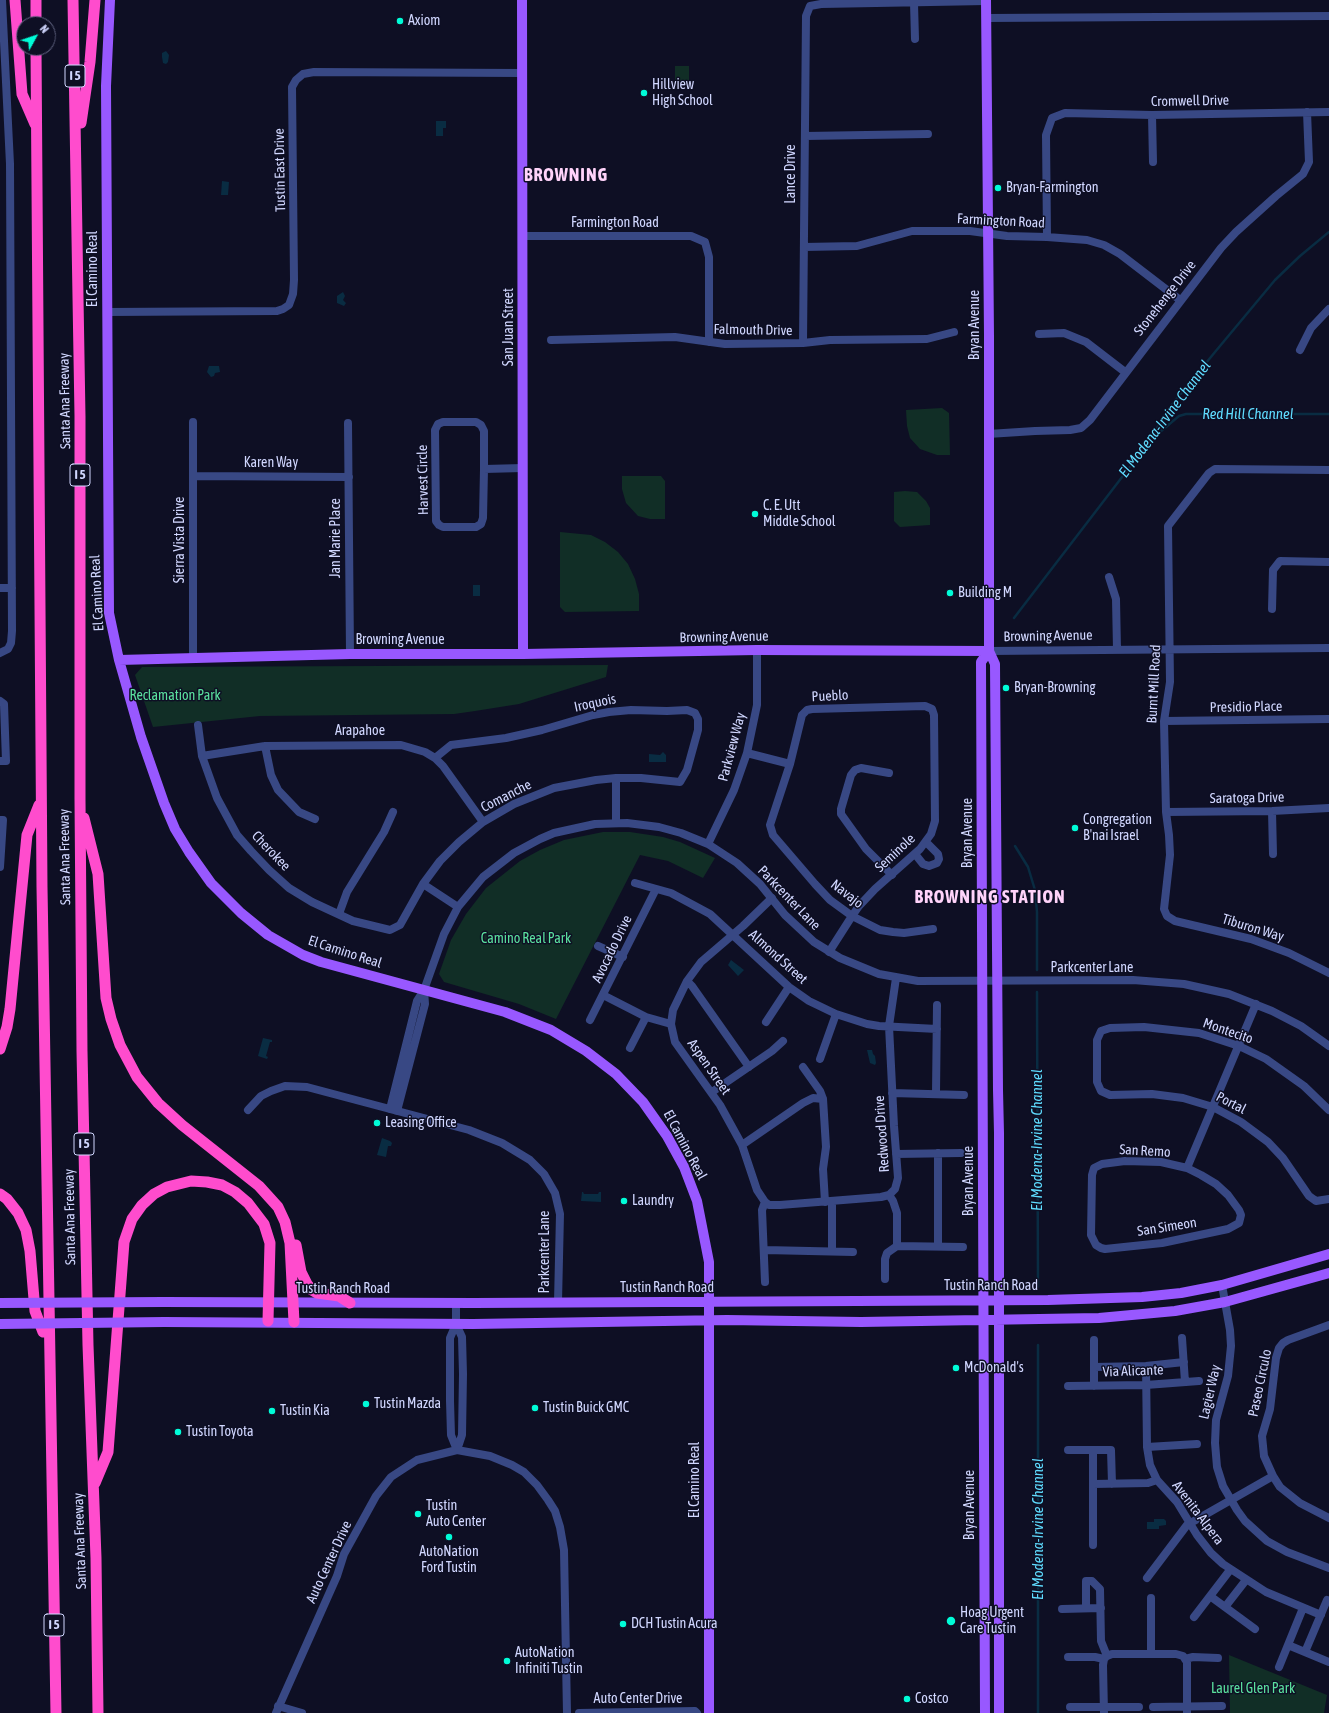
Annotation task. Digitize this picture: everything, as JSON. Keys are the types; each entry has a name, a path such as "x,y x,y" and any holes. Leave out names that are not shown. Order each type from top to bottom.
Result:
{"highway":[{"path":"15,0 22,94 36,128"},
{"path":"36,0 36,16"},
{"name":"Santa Ana Freeway","path":"73,0 80,416 82,1066 88,1352 96,1558 98,1713"},
{"path":"76,151 90,62 95,0"},
{"name":"Santa Ana Freeway","path":"36,56 41,799 56,1713"},
{"path":"0,1049 7,1026 10,1009 27,835 41,799"},
{"path":"80,799 98,874 106,998 114,1028 124,1056 137,1077 158,1103 208,1146 259,1186 273,1201 292,1232 301,1272 307,1284 317,1293 339,1296 350,1303"},
{"path":"93,1488 108,1452 124,1242 132,1219 142,1205 160,1191 184,1182 198,1181 215,1183 235,1192 254,1210 264,1224 268,1234 270,1253 268,1321"},
{"path":"0,1194 7,1198 18,1213 26,1230 30,1252 35,1311 50,1351"},
{"path":"284,1220 290,1248 294,1322"}],"main road":[{"name":"El Camino Real","path":"110,0 106,86 109,614 119,660 141,737 164,804 175,829 189,852 220,894 254,924 285,945 303,955 337,968 511,1014 539,1024 564,1037 603,1064 643,1102 667,1136 691,1184 701,1220 708,1257 710,1301 709,1713"},
{"name":"San Juan Street","path":"522,0 523,654"},
{"name":"Bryan Avenue","path":"986,0 989,651 995,664 999,1133 999,1713"},
{"name":"Browning Avenue","path":"119,660 350,654 523,654 757,650 989,651"},
{"name":"Bryan Avenue","path":"985,1713 981,662 989,651"},
{"name":"Tustin Ranch Road","path":"0,1303 456,1303 999,1300 1142,1297 1181,1293 1222,1285 1329,1254"},
{"path":"0,1324 268,1321 456,1324 710,1321 861,1322 1099,1318 1175,1312 1225,1302 1329,1273"}],"street":[{"path":"2,0 10,164 12,588 12,637 11,643 4,651"},
{"path":"915,39 914,3 986,0"},
{"name":"Lance Drive","path":"803,343 806,16 810,6 821,4 914,3"},
{"path":"986,18 1329,16"},
{"name":"Tustin East Drive","path":"107,312 277,311 289,305 294,294 292,87 296,80 303,74 314,72 522,73"},
{"name":"Stonehenge Drive","path":"988,434 1070,430 1081,428 1090,420 1125,372 1221,248 1236,232 1276,196 1304,174 1308,162 1308,112"},
{"name":"Cromwell Drive","path":"1047,237 1046,135 1052,118 1066,113 1152,114 1329,112"},
{"path":"1152,114 1153,162"},
{"path":"804,136 928,134"},
{"name":"Farmington Road","path":"804,247 857,246 912,231 970,231 1007,236 1087,240 1104,244 1120,254 1180,300"},
{"name":"Farmington Road","path":"523,236 691,236 705,242 709,257 708,342"},
{"path":"1300,350 1311,328 1329,309"},
{"name":"Falmouth Drive","path":"551,340 675,337 725,344 803,343 830,340 927,339 954,332"},
{"path":"1039,334 1064,333 1086,342 1125,372"},
{"name":"Sierra Vista Drive","path":"192,422 193,657"},
{"name":"Harvest Circle","path":"443,422 476,422 481,425 484,431 484,469 483,518 481,524 476,527 443,528 436,521 435,430 438,424 443,422"},
{"name":"Jan Marie Place","path":"348,423 350,654"},
{"path":"484,469 523,468"},
{"name":"Burnt Mill Road","path":"1167,916 1164,909 1170,855 1166,812 1164,721 1170,682 1168,526 1209,473 1215,469 1329,470"},
{"name":"Karen Way","path":"193,476 349,477"},
{"path":"1272,609 1273,570 1280,561 1329,562"},
{"path":"1109,577 1116,599 1117,650"},
{"path":"0,588 12,588"},
{"name":"Browning Avenue","path":"989,651 1170,648 1329,648"},
{"name":"Parkview Way","path":"708,844 734,790 747,753 757,705 757,650"},
{"path":"2,703 3,761"},
{"name":"Pueblo","path":"771,830 770,825 790,764 802,715 807,710 812,708 925,706 932,709"},
{"name":"Seminole","path":"829,952 852,916 866,898 915,854 931,834 935,821 934,715 932,709"},
{"name":"Iroquois","path":"435,758 451,745 506,738 542,730 593,715 632,710 687,710 691,711 697,716 698,730 687,770 680,782"},
{"name":"Presidio Place","path":"1164,721 1329,719"},
{"name":"Cherokee","path":"198,725 202,756 220,805 238,835 269,870 289,888 312,902 353,921 384,930 394,929"},
{"name":"Arapahoe","path":"202,756 265,746 401,745 425,752 435,758 447,771 483,822"},
{"path":"265,746 271,775 278,790 299,812 315,819"},
{"path":"747,753 790,764"},
{"path":"889,772 861,768 855,770 851,775 841,809 841,814 866,849 892,875"},
{"path":"616,778 616,823"},
{"name":"Comanche","path":"394,929 400,925 423,884 449,852 483,822 514,804 554,788 578,782 616,778 680,782"},
{"name":"Saratoga Drive","path":"1166,812 1272,811 1329,808"},
{"path":"1272,811 1273,854"},
{"path":"339,914 347,892 384,832 393,812"},
{"path":"0,867 2,820"},
{"name":"Parkcenter Lane","path":"393,1110 425,1004 424,990 444,934 458,907 491,870 528,844 567,829 595,824 642,824 659,827 682,833 708,844 737,863 760,884 800,930 829,952 864,969 896,978 918,981 1158,981 1207,988 1256,1004 1272,1011 1301,1026 1329,1046"},
{"name":"Navajo","path":"771,830 830,900 852,916 880,930 904,933 933,929"},
{"path":"915,854 924,864 929,866 937,863 939,859 938,854 926,842"},
{"name":"Almond Street","path":"635,883 671,893 710,914 789,987 809,1001 836,1014 868,1024 937,1028"},
{"path":"423,884 458,907"},
{"name":"Avocado Drive","path":"590,1020 656,889"},
{"path":"603,995 646,1018 670,1024 673,1010 687,981 701,962 772,898"},
{"name":"Tiburon Way","path":"1167,916 1175,921 1251,939 1328,969"},
{"path":"598,946 623,957"},
{"name":"Redwood Drive","path":"889,1195 898,1183 889,1026 896,978"},
{"path":"687,981 749,1067"},
{"path":"766,1022 789,987"},
{"path":"1187,1168 1256,1004"},
{"path":"936,1093 937,1005"},
{"path":"820,1059 836,1014"},
{"path":"630,1048 646,1018"},
{"name":"Aspen Street","path":"670,1024 675,1042 712,1092 742,1145 757,1190 765,1202"},
{"name":"Montecito","path":"1101,1091 1097,1082 1097,1040 1101,1031 1110,1028 1144,1027 1199,1033 1239,1046 1281,1068 1308,1089 1329,1110"},
{"path":"712,1092 772,1051 783,1041"},
{"path":"803,1067 824,1099 826,1147 823,1169 828,1201 832,1251"},
{"name":"Parkcenter Lane","path":"248,1110 261,1096 285,1086 307,1086 469,1130 492,1139 530,1160 544,1174 555,1193 560,1214 558,1302"},
{"name":"Portal","path":"1101,1091 1110,1095 1152,1094 1183,1098 1213,1107 1241,1122 1268,1142 1284,1158 1309,1196 1316,1201 1329,1199"},
{"path":"892,1093 936,1093 964,1095"},
{"path":"742,1145 803,1102 813,1098 824,1099"},
{"path":"938,1153 938,1246"},
{"path":"896,1154 961,1153"},
{"name":"San Remo","path":"1096,1245 1091,1235 1092,1175 1094,1168 1102,1164 1125,1162 1161,1162 1187,1168 1216,1184 1228,1195 1239,1210 1241,1215 1239,1222"},
{"path":"765,1282 765,1250 763,1245 762,1210 765,1202 769,1205 780,1205 881,1197 889,1195 893,1201 896,1213 896,1246"},
{"name":"San Simeon","path":"1096,1245 1106,1248 1162,1243 1228,1229 1239,1222"},
{"path":"885,1279 887,1253 896,1246 963,1247"},
{"path":"765,1250 854,1252"},
{"name":"Lagier Way","path":"1222,1285 1230,1330 1231,1361 1216,1420 1214,1443 1217,1467 1223,1486 1230,1500 1245,1521 1267,1541 1287,1552 1329,1568"},
{"path":"456,1303 456,1324 462,1338 463,1374 462,1435 457,1450"},
{"path":"456,1324 450,1338 450,1393 451,1434 457,1450"},
{"name":"Paseo Circulo","path":"1329,1325 1288,1340 1279,1348 1276,1358 1270,1409 1262,1436 1264,1456 1273,1476 1290,1496 1329,1518"},
{"path":"1182,1338 1185,1382"},
{"path":"1094,1340 1094,1386"},
{"path":"1094,1367 1146,1366 1184,1362"},
{"name":"Avenita Alpera","path":"1146,1366 1147,1447 1150,1464 1157,1480 1177,1502 1211,1553 1230,1570 1266,1592 1321,1615"},
{"name":"Via Alicante","path":"1068,1386 1146,1385 1199,1381"},
{"path":"1147,1447 1197,1444"},
{"name":"Auto Center Drive","path":"302,1713 277,1710 337,1576 344,1554 376,1496 391,1477 417,1460 436,1454 457,1450 490,1456 512,1465 524,1472 537,1485 555,1512 560,1527 564,1550 567,1713"},
{"path":"1068,1450 1111,1450 1112,1484"},
{"path":"1092,1545 1093,1450"},
{"path":"1147,1578 1183,1529 1190,1523 1273,1476"},
{"path":"1093,1484 1148,1483 1157,1480"},
{"path":"1194,1617 1230,1570"},
{"path":"1225,1607 1246,1580"},
{"path":"1086,1608 1086,1581 1092,1581 1100,1589 1101,1641 1106,1658 1104,1710"},
{"path":"1210,1596 1255,1629"},
{"path":"1151,1598 1151,1654"},
{"path":"1305,1652 1327,1600"},
{"path":"1062,1609 1101,1608"},
{"path":"1279,1667 1303,1608"},
{"path":"1288,1645 1329,1662"},
{"path":"1068,1657 1106,1658 1112,1654 1176,1654 1184,1657 1218,1658"},
{"path":"1184,1657 1187,1662 1187,1710"},
{"path":"1153,1707 1187,1710 1222,1706"},
{"path":"1070,1707 1104,1710 1139,1707"},
{"name":"Auto Center Drive","path":"579,1713 697,1713"}],"green space":[{"path":"675,66 689,66 689,88 675,88"},
{"path":"942,408 949,413 950,455 937,455 920,449 910,438 907,426 906,410"},
{"path":"622,476 661,476 665,481 665,519 650,519 638,516 626,503 622,489"},
{"path":"894,492 917,492 926,501 930,508 930,525 900,527 894,521"},
{"path":"560,532 591,535 605,542 618,552 628,564 635,579 639,594 639,611 565,612 560,607"},
{"name":"Reclamation Park","path":"608,665 606,677 519,704 454,714 260,716 153,727 135,675 142,667"},
{"name":"Camino Real Park","path":"603,832 630,832 663,837 680,842 715,858 703,878 668,861 640,855 556,1019 519,1004 444,982 439,974 451,940 466,914 486,888 520,861 540,850 564,840"},
{"name":"Laurel Glen Park","path":"1229,1655 1327,1695 1324,1713 1230,1713"}],"water":[{"path":"166,51 169,55 168,62 166,64 163,63 162,53"},
{"path":"436,121 446,121 446,128 443,128 443,136 436,136"},
{"path":"222,181 229,182 228,195 221,195"},
{"path":"343,292 345,296 343,300 346,303 344,306 337,303 337,296"},
{"path":"209,366 219,366 220,372 215,373 214,376 211,377 207,372"},
{"path":"473,585 480,585 480,596 473,596"},
{"path":"663,752 666,755 666,762 649,762 649,754 660,755"},
{"path":"731,960 744,970 738,976 728,965"},
{"path":"263,1038 272,1040 266,1056 268,1057 267,1059 258,1056"},
{"path":"867,1050 872,1050 875,1056 875,1065 870,1063"},
{"path":"382,1138 392,1143 391,1146 388,1146 386,1157 377,1155"},
{"path":"582,1192 584,1194 598,1194 601,1192 601,1202 581,1201"},
{"path":"1154,1519 1164,1519 1166,1521 1166,1525 1159,1526 1159,1529 1147,1529 1147,1522 1154,1522"}],"waterway":[{"name":"El Modena-Irvine Channel","path":"1014,618 1152,438 1161,420 1170,407 1275,280 1300,256 1329,232"},
{"name":"Red Hill Channel","path":"1152,438 1179,416 1186,414 1329,414"},
{"name":"El Modena-Irvine Channel","path":"1015,846 1028,867 1035,890 1037,912 1037,970"},
{"name":"El Modena-Irvine Channel","path":"1037,992 1038,1287"},
{"name":"El Modena-Irvine Channel","path":"1038,1345 1038,1713"}],"place":[{"name":"Axiom","path":"400,21"},
{"name":"Hillview High School","path":"644,93"},
{"name":"Bryan-Farmington","path":"998,188"},
{"name":"C. E. Utt Middle School","path":"755,514"},
{"name":"Building M","path":"950,593"},
{"name":"Bryan-Browning","path":"1006,688"},
{"name":"Congregation B'nai Israel","path":"1075,828"},
{"name":"Leasing Office","path":"377,1123"},
{"name":"Laundry","path":"624,1201"},
{"name":"McDonald's","path":"956,1368"},
{"name":"Tustin Mazda","path":"366,1404"},
{"name":"Tustin Buick GMC","path":"535,1408"},
{"name":"Tustin Kia","path":"272,1411"},
{"name":"Tustin Toyota","path":"178,1432"},
{"name":"Tustin Auto Center","path":"418,1514"},
{"name":"AutoNation Ford Tustin","path":"449,1537"},
{"name":"Hoag Urgent Care Tustin","path":"951,1621"},
{"name":"DCH Tustin Acura","path":"623,1624"},
{"name":"AutoNation Infiniti Tustin","path":"507,1661"},
{"name":"Costco","path":"907,1699"}],"district":[{"name":"BROWNING","path":"566,175"},
{"name":"BROWNING STATION","path":"990,897"}]}
